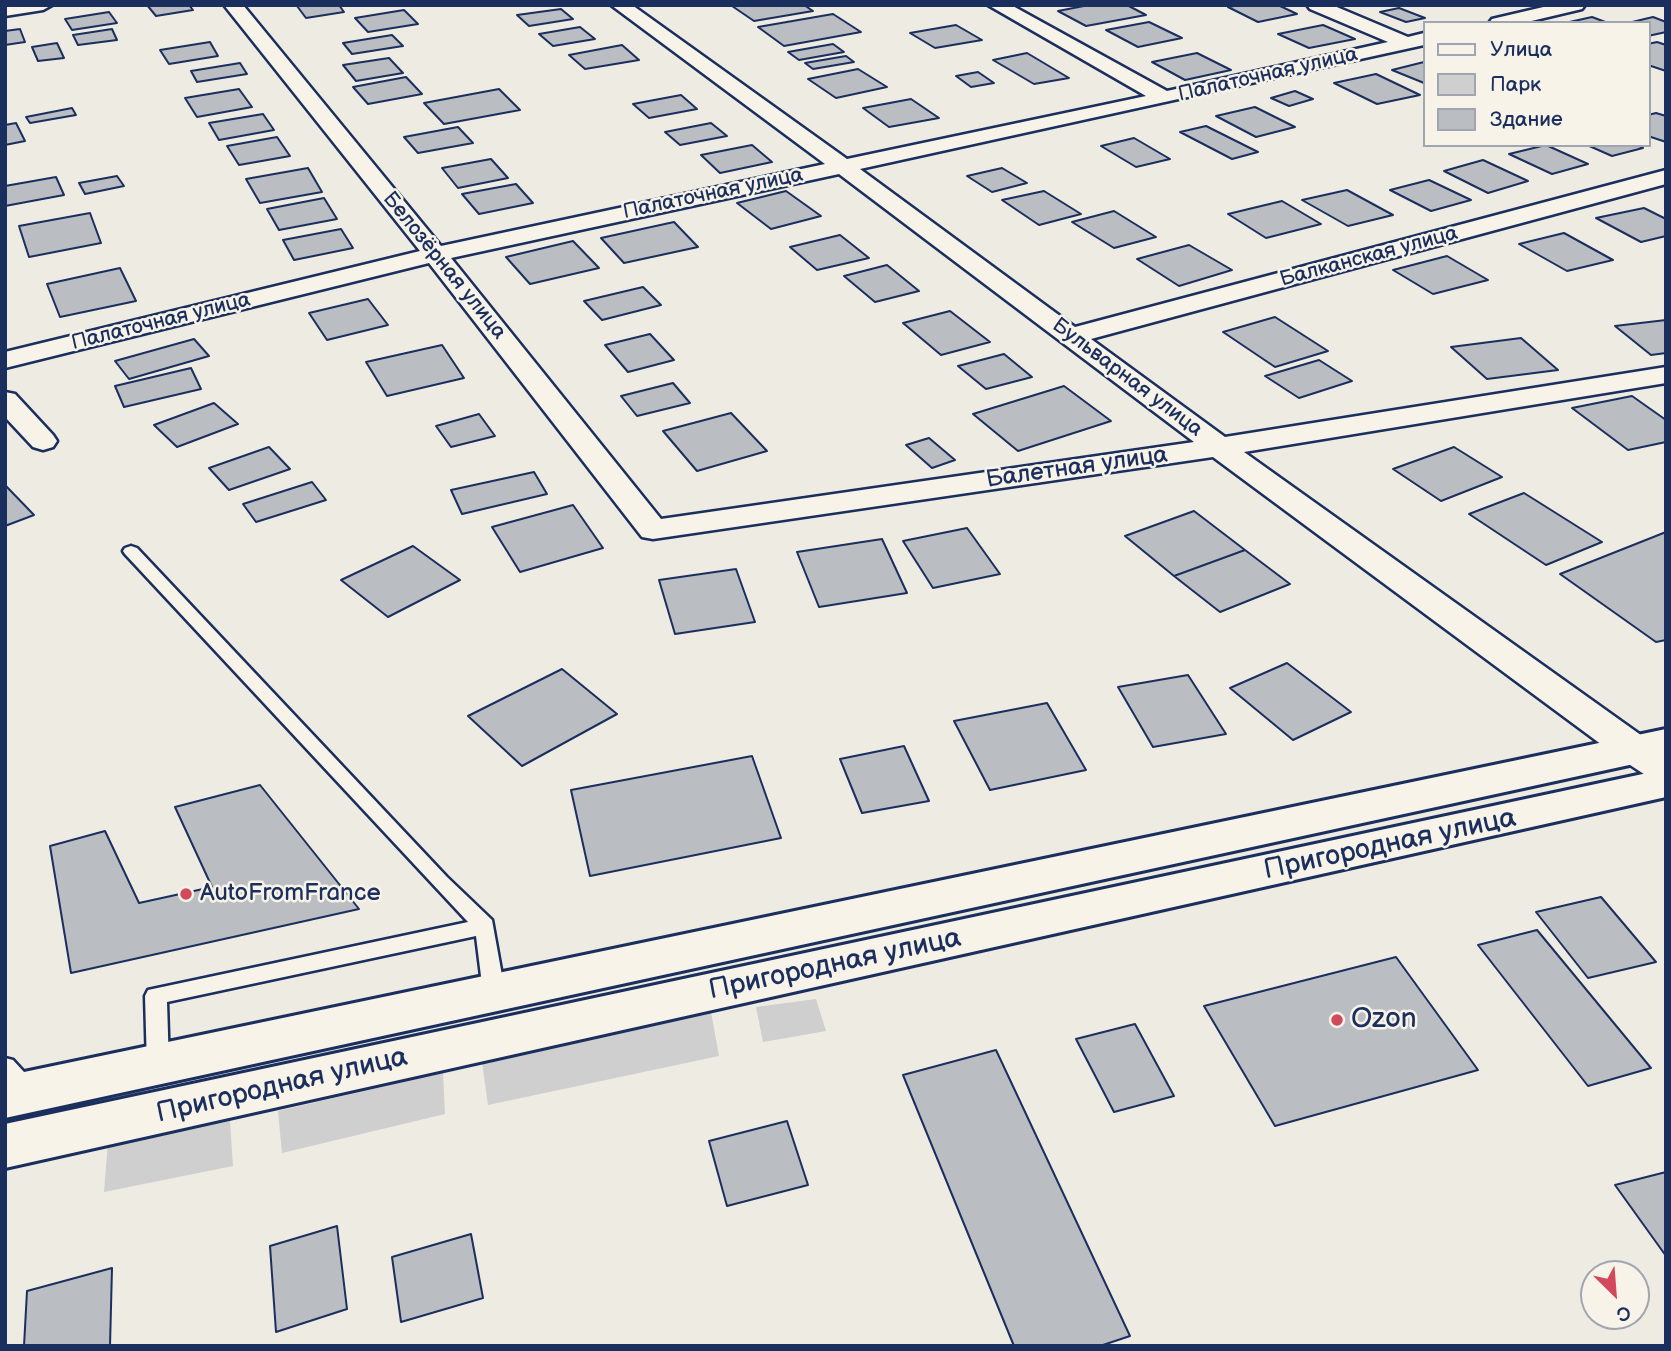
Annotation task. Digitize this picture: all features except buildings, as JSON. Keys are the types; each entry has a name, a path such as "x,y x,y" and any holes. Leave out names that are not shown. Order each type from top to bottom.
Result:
{"street":[{"path":"5,11 43,5"},
{"name":"Белозёрная улица","path":"233,5 435,254 653,530"},
{"name":"Бульварная улица","path":"620,5 844,167 1219,447 1655,755"},
{"path":"997,5 1164,98"},
{"path":"1316,5 1415,41"},
{"path":"1507,21 1576,5"},
{"name":"Палаточная улица","path":"5,360 435,254 1164,98 1415,41"},
{"name":"Балканская улица","path":"1073,336 1666,177"},
{"name":"Балетная улица","path":"653,530 1219,447 1666,375"},
{"path":"5,400 43,441"},
{"name":"Пригородная улица","path":"13,1085 158,1066 494,992 1655,755"},
{"name":"Пригородная улица","path":"5,1146 1666,783"}],"lane":[{"path":"131,551 440,882 485,926 494,992"},
{"path":"158,1066 156,996 485,926"}],"green space":[{"path":"816,999 826,1031 763,1042 756,1007"},
{"path":"711,1012 719,1056 488,1105 482,1062"},
{"path":"443,1073 445,1114 282,1153 278,1111"},
{"path":"230,1121 233,1166 104,1192 108,1142"}],"place":[{"name":"AutoFromFrance","path":"186,894"},
{"name":"Ozon","path":"1337,1020"}]}
